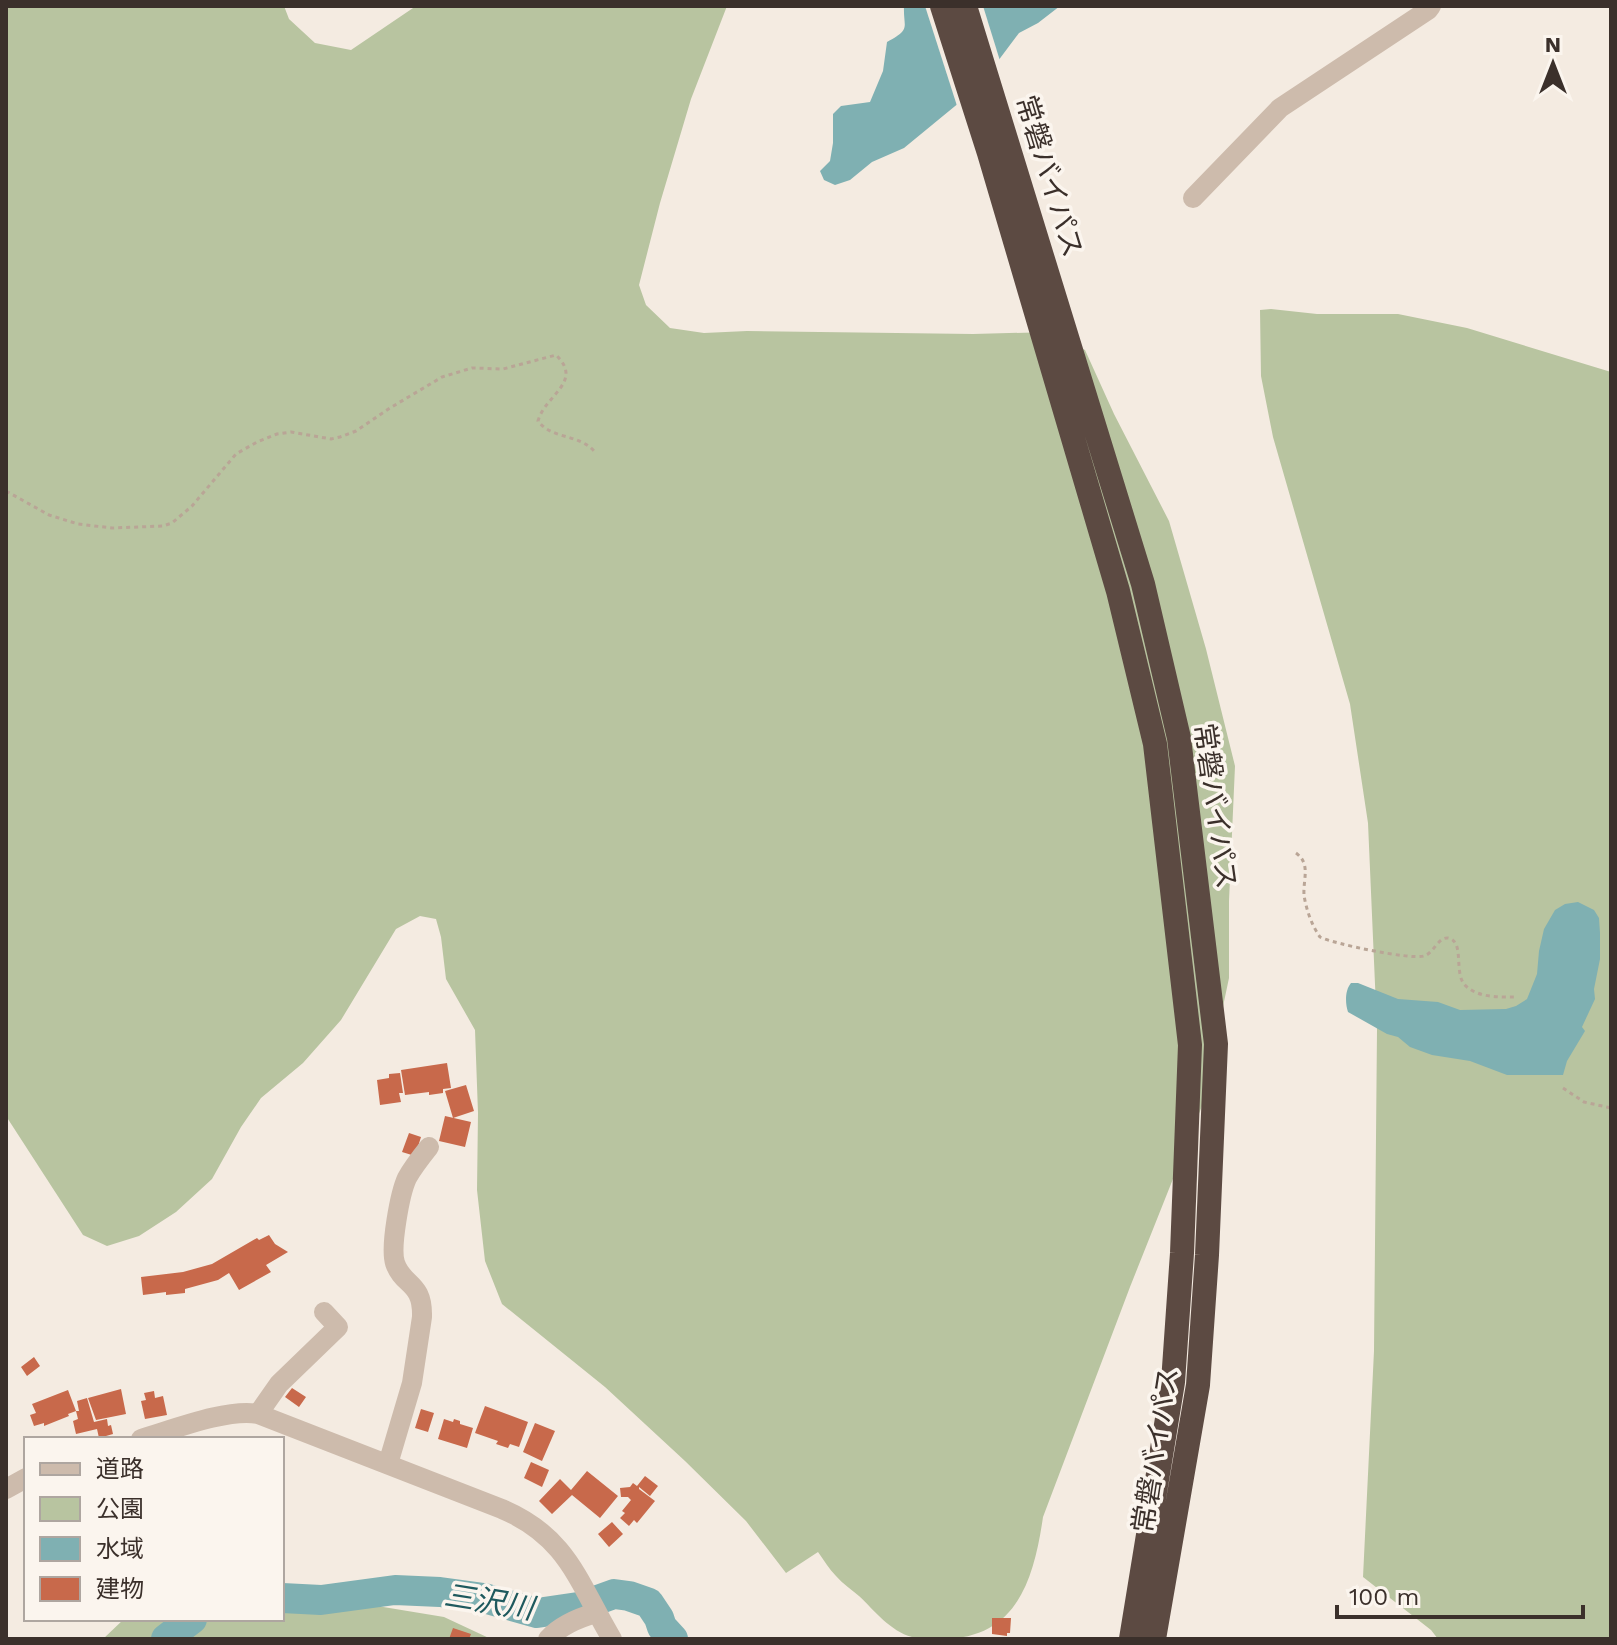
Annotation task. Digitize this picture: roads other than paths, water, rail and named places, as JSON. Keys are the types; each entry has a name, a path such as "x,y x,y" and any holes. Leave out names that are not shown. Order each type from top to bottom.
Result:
{"highway":[{"name":"常磐バイパス","path":"942,6 999,150 1143,584 1179,738 1216,1044 1198,1385 1154,1639"},
{"name":"常磐バイパス","path":"965,6 999,150 1118,591 1155,744 1190,1045 1182,1253 1173,1382 1131,1639"}],"street":[{"path":"1193,198 1280,108 1431,6"},
{"path":"388,1464 412,1383 422,1317 419,1294 395,1263 400,1197 407,1178 429,1147"},
{"path":"258,1414 279,1384 338,1327 324,1312"},
{"path":"148,1437 228,1414 258,1414 522,1517 564,1554 612,1639"},
{"path":"6,1489 24,1479"},
{"path":"548,1639 566,1624 596,1613"}],"water":[{"path":"904,6 1060,6 1019,33 960,102 904,148 872,162 850,180 835,185 824,180 820,171 830,161 833,114 841,106 870,102 883,71 887,42 903,31"},
{"path":"1578,902 1594,910 1599,918 1600,959 1595,999 1582,1027 1585,1031 1567,1061 1563,1075 1507,1075 1470,1061 1432,1055 1410,1047 1398,1037 1348,1012 1346,997 1351,983 1398,999 1438,1002 1460,1010 1516,1006 1527,999 1537,974 1544,929 1555,910"}],"waterway":[{"name":"三沢川","path":"284,1598 321,1600 395,1590 440,1592 484,1598 537,1613 578,1607 614,1594 649,1603 662,1627 673,1639"},
{"name":"三沢川","path":"166,1639 189,1621"}]}
